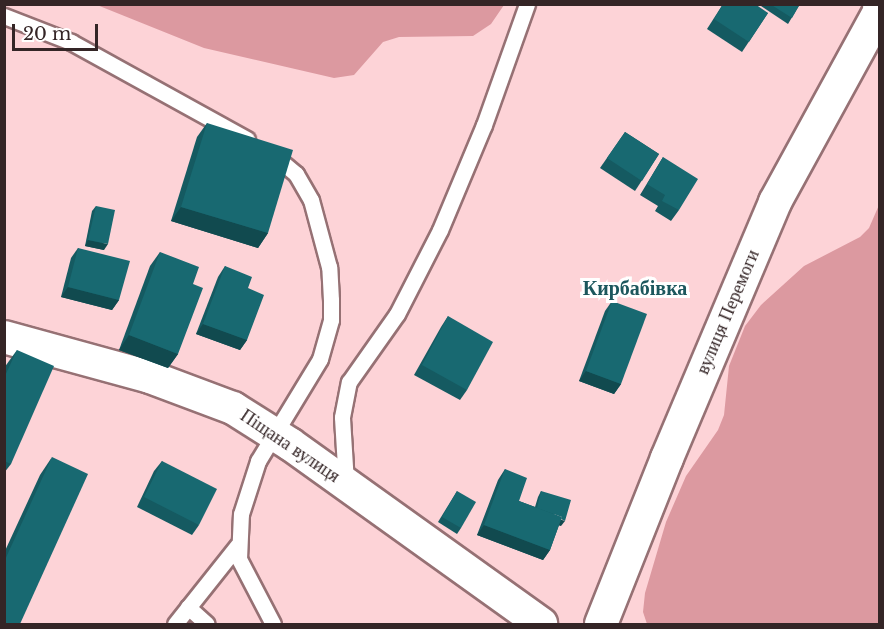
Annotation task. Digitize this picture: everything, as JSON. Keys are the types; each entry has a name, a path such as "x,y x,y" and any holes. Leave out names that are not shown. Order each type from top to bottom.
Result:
{"street":[{"name":"вулиця Перемоги","path":"601,624 667,458 775,202 879,7"},
{"name":"Піщана вулиця","path":"4,337 182,387 233,408 274,433 346,483 541,624"}],"lane":[{"path":"346,483 342,417 349,382 397,314 440,230 484,125 527,4"},
{"path":"4,16 71,42 250,141 286,165 303,184 317,217 329,267 331,320 310,379 274,433 251,480 237,546 175,624"},
{"path":"237,546 245,574 273,624"},
{"path":"188,607 207,624"}],"shaded area":[{"path":"97,5 504,5 491,24 473,36 399,37 383,42 354,75 334,78 204,48"},
{"path":"879,205 879,624 647,624 643,612 645,593 666,522 686,476 718,430 724,415 729,366 745,326 761,305 804,266 860,237 869,228"}],"building":[{"path":"723,4 755,4 768,13 749,42 714,19"},
{"path":"770,4 800,4 792,18"},
{"path":"207,123 293,150 268,233 181,207"},
{"path":"625,132 659,154 642,181 607,158"},
{"path":"663,157 698,179 679,210 662,201 665,195 647,184"},
{"path":"96,206 115,210 108,244 88,240"},
{"path":"78,248 130,261 119,300 68,287"},
{"path":"160,252 199,267 193,284 203,288 178,354 129,335"},
{"path":"225,266 252,277 248,288 264,295 247,340 203,324"},
{"path":"612,301 647,314 621,384 586,371"},
{"path":"448,316 493,342 467,390 422,365"},
{"path":"17,350 54,366 11,464 4,461 4,378"},
{"path":"52,457 88,474 20,624 4,624 4,562"},
{"path":"162,461 217,489 199,525 144,497"},
{"path":"505,469 527,478 519,501 562,517 550,550 484,525"},
{"path":"457,491 476,502 461,528 442,517"},
{"path":"541,491 571,500 565,521 561,519 562,517 537,508"}],"district":[{"name":"Кирбабівка","path":"635,288"}]}
